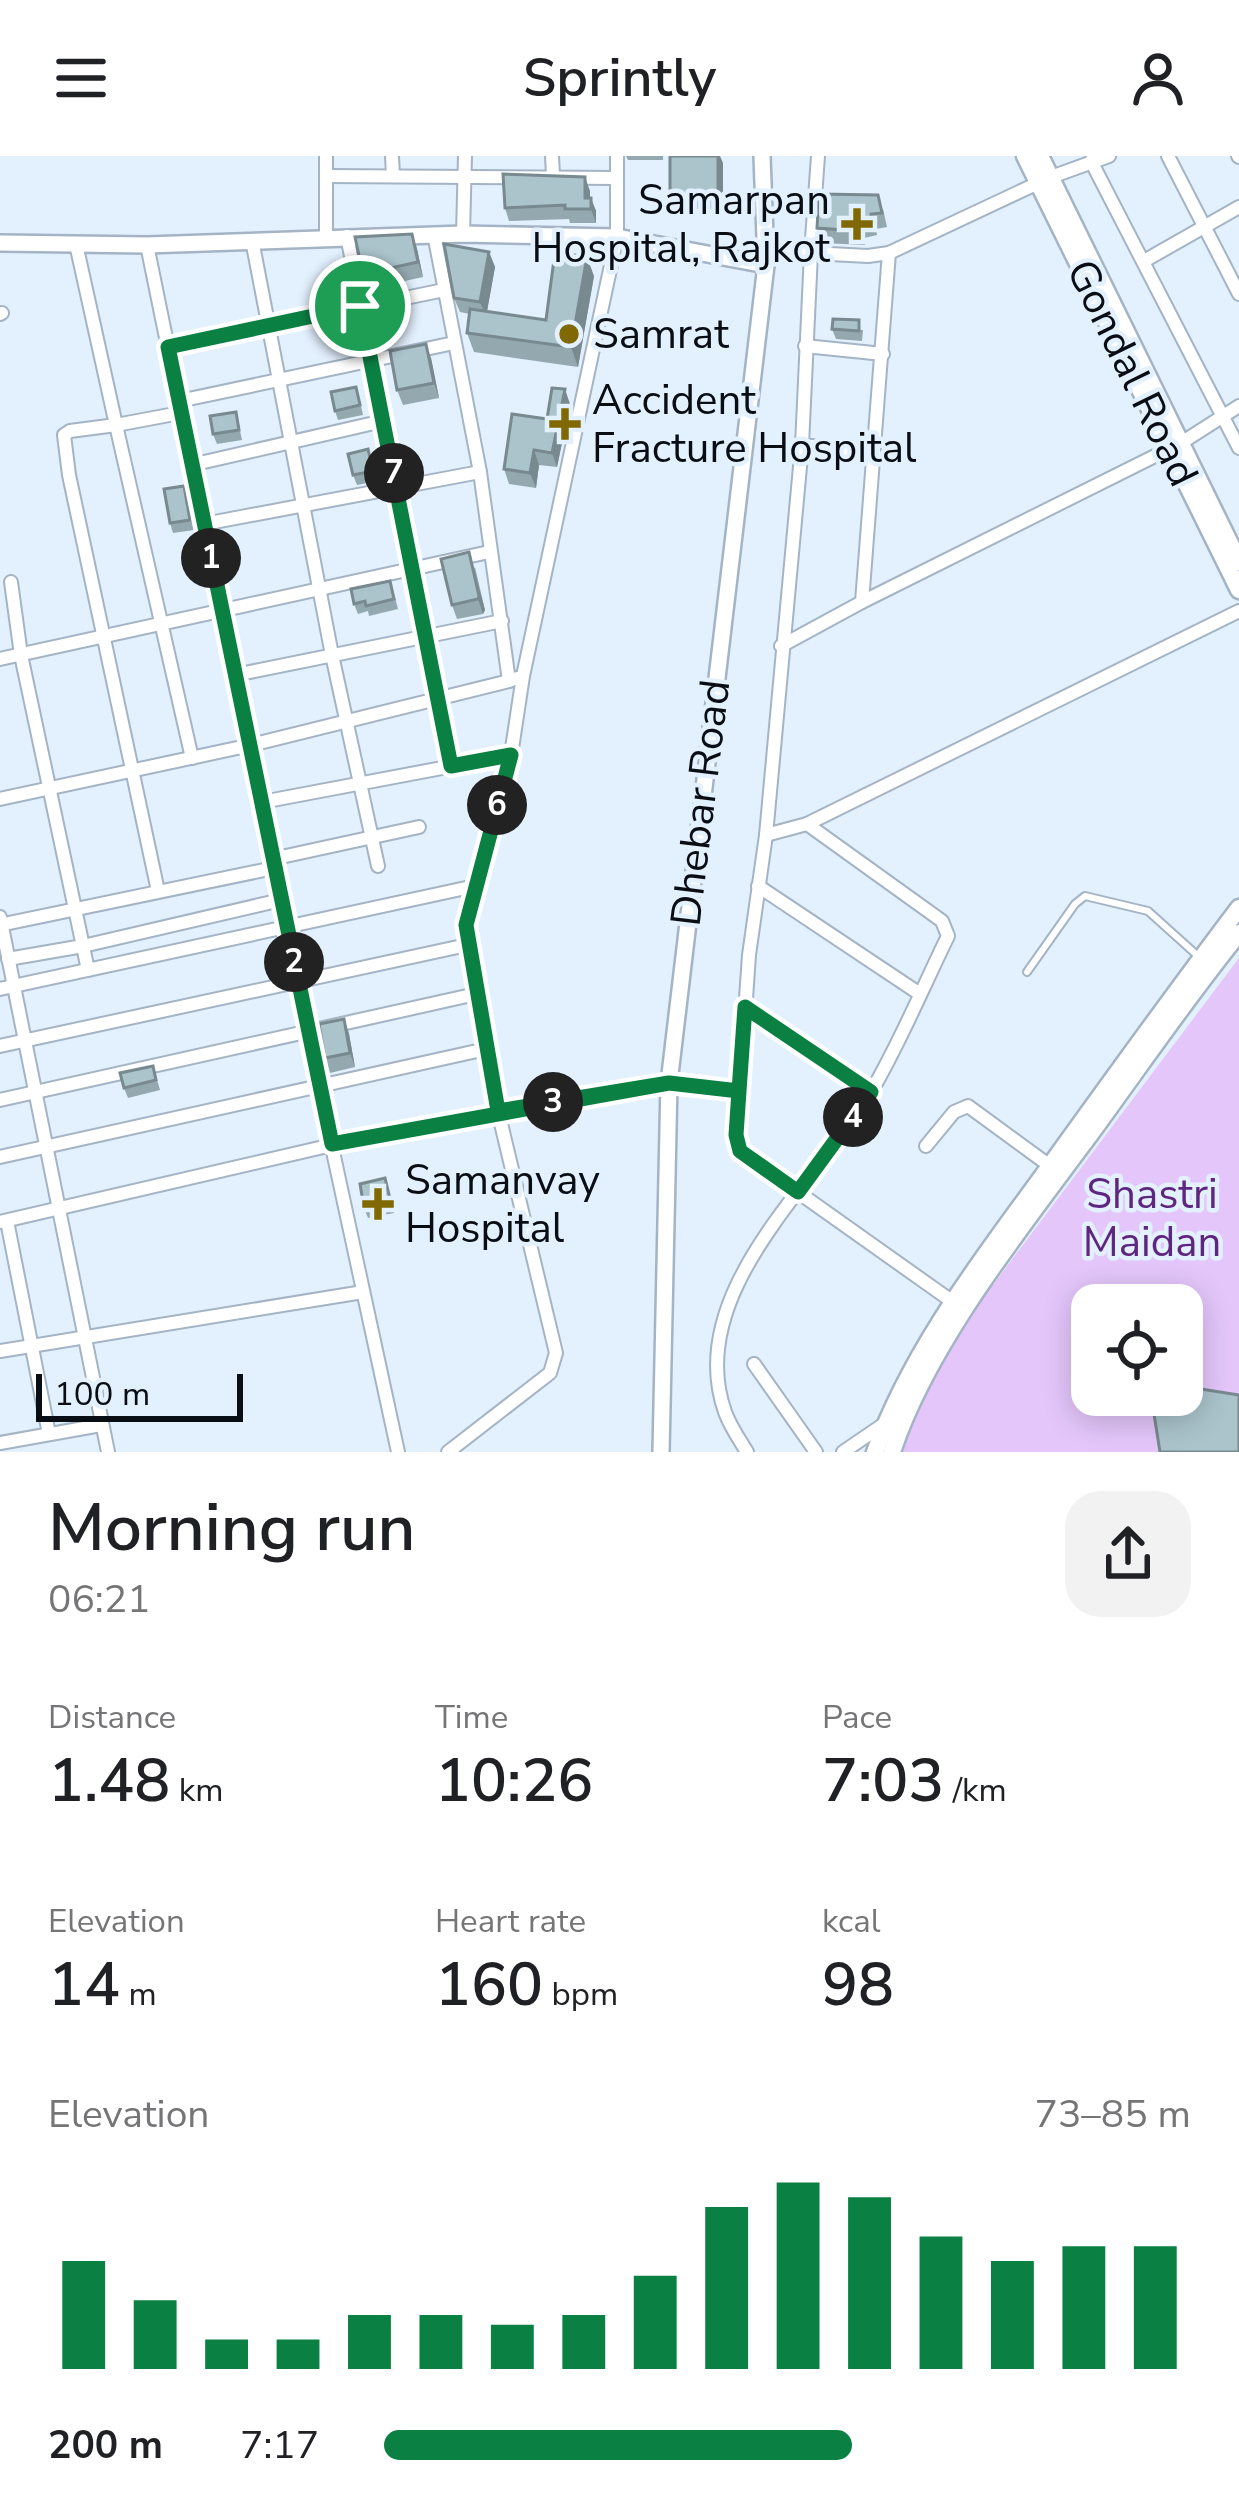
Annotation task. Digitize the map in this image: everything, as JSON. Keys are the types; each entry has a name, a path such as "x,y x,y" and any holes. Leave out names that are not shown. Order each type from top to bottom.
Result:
{"main road":[{"name":"Gondal Road","path":"1025,156 1046,181"},
{"name":"Gondal Road","path":"1040,156 1046,181 1239,590"},
{"name":"Gondal Road","path":"1174,446 1239,562"},
{"path":"892,1452 959,1307 1050,1166 1239,908"},
{"path":"874,1452 909,1372 1236,944"}],"street":[{"path":"326,156 326,237"},
{"path":"392,156 393,176"},
{"path":"463,234 465,156"},
{"path":"552,156 553,175"},
{"path":"448,1452 550,1373 555,1364 498,1111 467,945 475,886 511,755 516,678 617,237 617,156"},
{"name":"Dhebar Road","path":"661,1452 669,1083 766,257 761,156"},
{"path":"818,156 802,445 736,1135 740,1151 959,1307"},
{"path":"0,243 147,245 463,234 617,237 766,257 868,256 889,253 1109,156"},
{"path":"1168,156 1239,294"},
{"path":"1091,161 1239,448"},
{"path":"326,176 617,178"},
{"path":"1144,260 1239,207"},
{"path":"434,235 480,472 489,552 516,678"},
{"path":"347,236 451,766"},
{"path":"252,240 378,866"},
{"path":"76,244 192,758"},
{"path":"147,245 398,1452"},
{"path":"862,602 889,253"},
{"path":"168,347 444,290"},
{"path":"158,890 101,637 64,435 278,379 454,344"},
{"path":"805,346 883,354"},
{"path":"782,646 1174,446 1239,406"},
{"path":"191,465 383,421"},
{"path":"802,445 874,453"},
{"path":"204,524 480,472"},
{"path":"0,659 489,552"},
{"path":"11,582 21,655 88,970"},
{"path":"766,836 807,824 1239,611"},
{"path":"235,675 502,621"},
{"path":"0,799 251,745 516,678"},
{"path":"262,802 511,755"},
{"path":"747,1452 726,1415 718,1388 724,1320 741,1276 871,1092 948,936 946,927 807,824"},
{"path":"108,1452 25,1041 7,987 8,958 0,922 75,910 419,827"},
{"path":"7,987 475,886"},
{"path":"758,886 920,994"},
{"path":"8,958 82,946 281,900"},
{"path":"0,1046 467,945"},
{"path":"0,1100 476,994"},
{"path":"745,1007 871,1092"},
{"path":"0,1156 486,1049"},
{"path":"49,1434 4,1222 332,1144 498,1111 669,1083 739,1091"},
{"path":"926,1146 960,1106 968,1106 1050,1166"},
{"path":"0,1351 363,1292"},
{"path":"754,1364 816,1452"},
{"path":"850,1449 884,1424"},
{"path":"0,1443 101,1425"}],"lane":[{"path":"1027,972 1085,896 1148,911 1201,958"}],"green space":[{"name":"Shastri Maidan","path":"1239,958 1239,1452 891,1452 898,1411"}],"building":[{"path":"670,156 718,156 718,194 670,194"},
{"path":"503,174 585,177 585,198 591,198 591,209 565,209 565,205 505,208"},
{"path":"819,194 878,195 882,213 859,223 859,231 817,228"},
{"path":"412,234 418,262 363,274 355,237"},
{"path":"444,244 489,252 480,302 454,298"},
{"path":"555,252 587,257 571,347 467,333 470,309 546,320"},
{"path":"833,319 859,320 859,331 832,329"},
{"path":"426,344 434,383 397,390 390,351"},
{"path":"356,387 360,405 335,411 331,392"},
{"path":"552,388 565,389 552,453 534,450 530,473 504,469 512,414 547,419"},
{"path":"236,412 239,430 213,434 210,416"},
{"path":"368,449 373,471 353,475 348,454"},
{"path":"184,486 190,520 170,523 164,489"},
{"path":"469,552 479,596 452,605 441,559"},
{"path":"390,581 394,599 354,604 351,589"},
{"path":"344,1019 350,1053 325,1058 319,1024"},
{"path":"153,1066 156,1080 124,1088 120,1073"},
{"path":"385,1178 391,1203 364,1208 360,1184"},
{"path":"1203,1389 1239,1395 1239,1452 1160,1452 1154,1416 1203,1416"}],"place":[{"name":"Samarpan Hospital, Rajkot","path":"857,224"},
{"name":"Samrat","path":"569,334"},
{"name":"Accident Fracture Hospital","path":"565,424"},
{"name":"Samanvay Hospital","path":"378,1204"}],"route":[{"path":"360,306 168,347 332,1144 669,1083 739,1091 736,1144 740,1151 798,1192 871,1092 745,1007 739,1091 669,1083 498,1111 466,925 511,755 451,766 360,306"}]}
